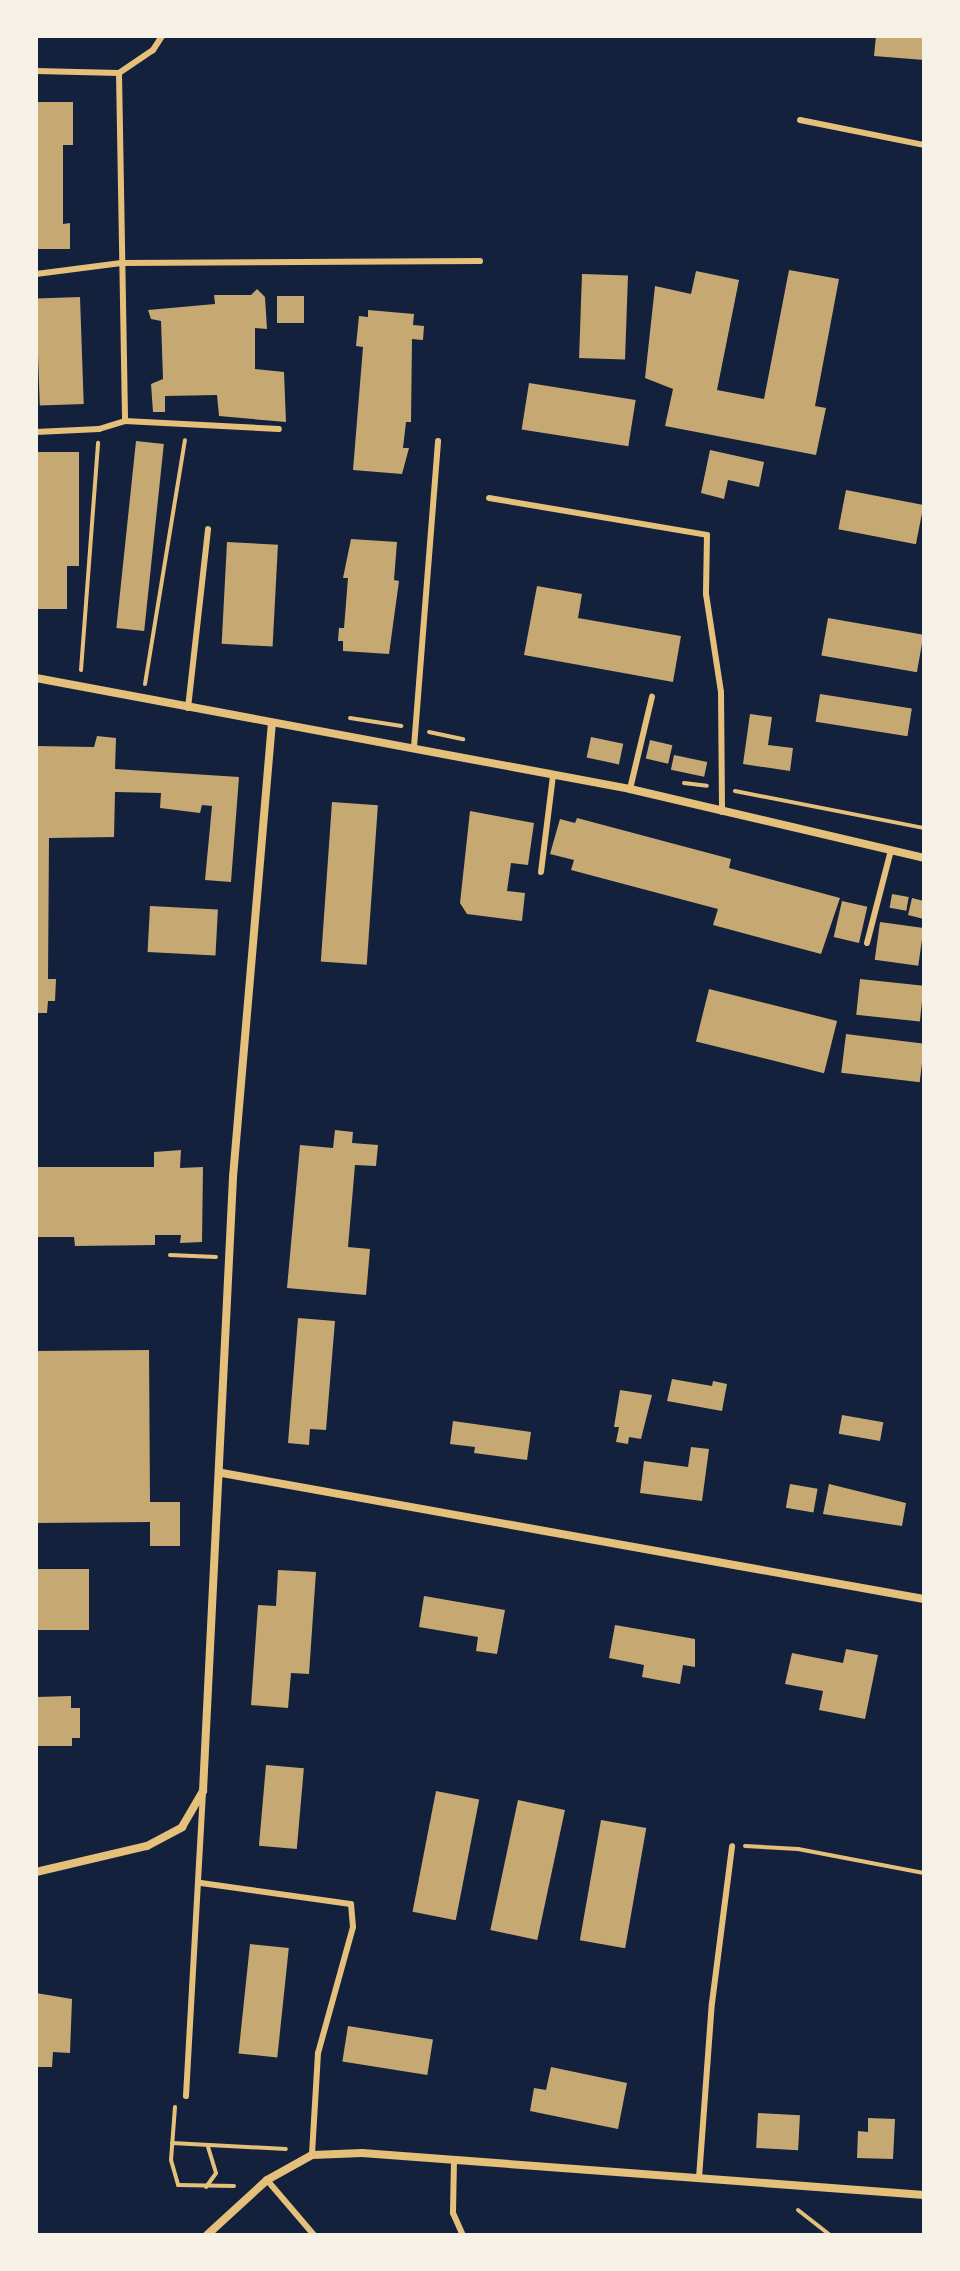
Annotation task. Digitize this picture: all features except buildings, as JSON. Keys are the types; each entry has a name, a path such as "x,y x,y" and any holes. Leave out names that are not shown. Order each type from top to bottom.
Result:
{"street":[{"path":"36,678 630,789 924,858"},
{"path":"36,1872 147,1846 182,1827 203,1791 222,1473 230,1257 272,724"},
{"path":"222,1473 924,1597"},
{"path":"207,2235 267,2180 312,2152 362,2153 924,2195"}],"lane":[{"path":"36,71 119,73 153,50 162,36"},
{"path":"119,73 125,421"},
{"path":"800,120 924,145"},
{"path":"36,274 121,263 480,261"},
{"path":"36,432 99,429 125,421 187,428 279,429"},
{"path":"414,747 438,441"},
{"path":"489,498 707,535 706,594 721,692 722,812"},
{"path":"188,708 208,529"},
{"path":"630,789 652,697"},
{"path":"541,872 553,775"},
{"path":"867,943 891,850"},
{"path":"186,2096 201,1883 203,1791"},
{"path":"699,2178 712,2003 732,1846"},
{"path":"201,1883 351,1904 353,1927 318,2053 312,2152"},
{"path":"454,2160 453,2213 463,2235"},
{"path":"267,2180 314,2235"}],"path":[{"path":"145,686 187,428"},
{"path":"81,676 99,429"},
{"path":"170,1255 230,1257"},
{"path":"732,1846 798,1849 924,1873"},
{"path":"172,2143 312,2152"},
{"path":"206,2145 216,2163 206,2187"},
{"path":"798,2210 830,2235"}]}
